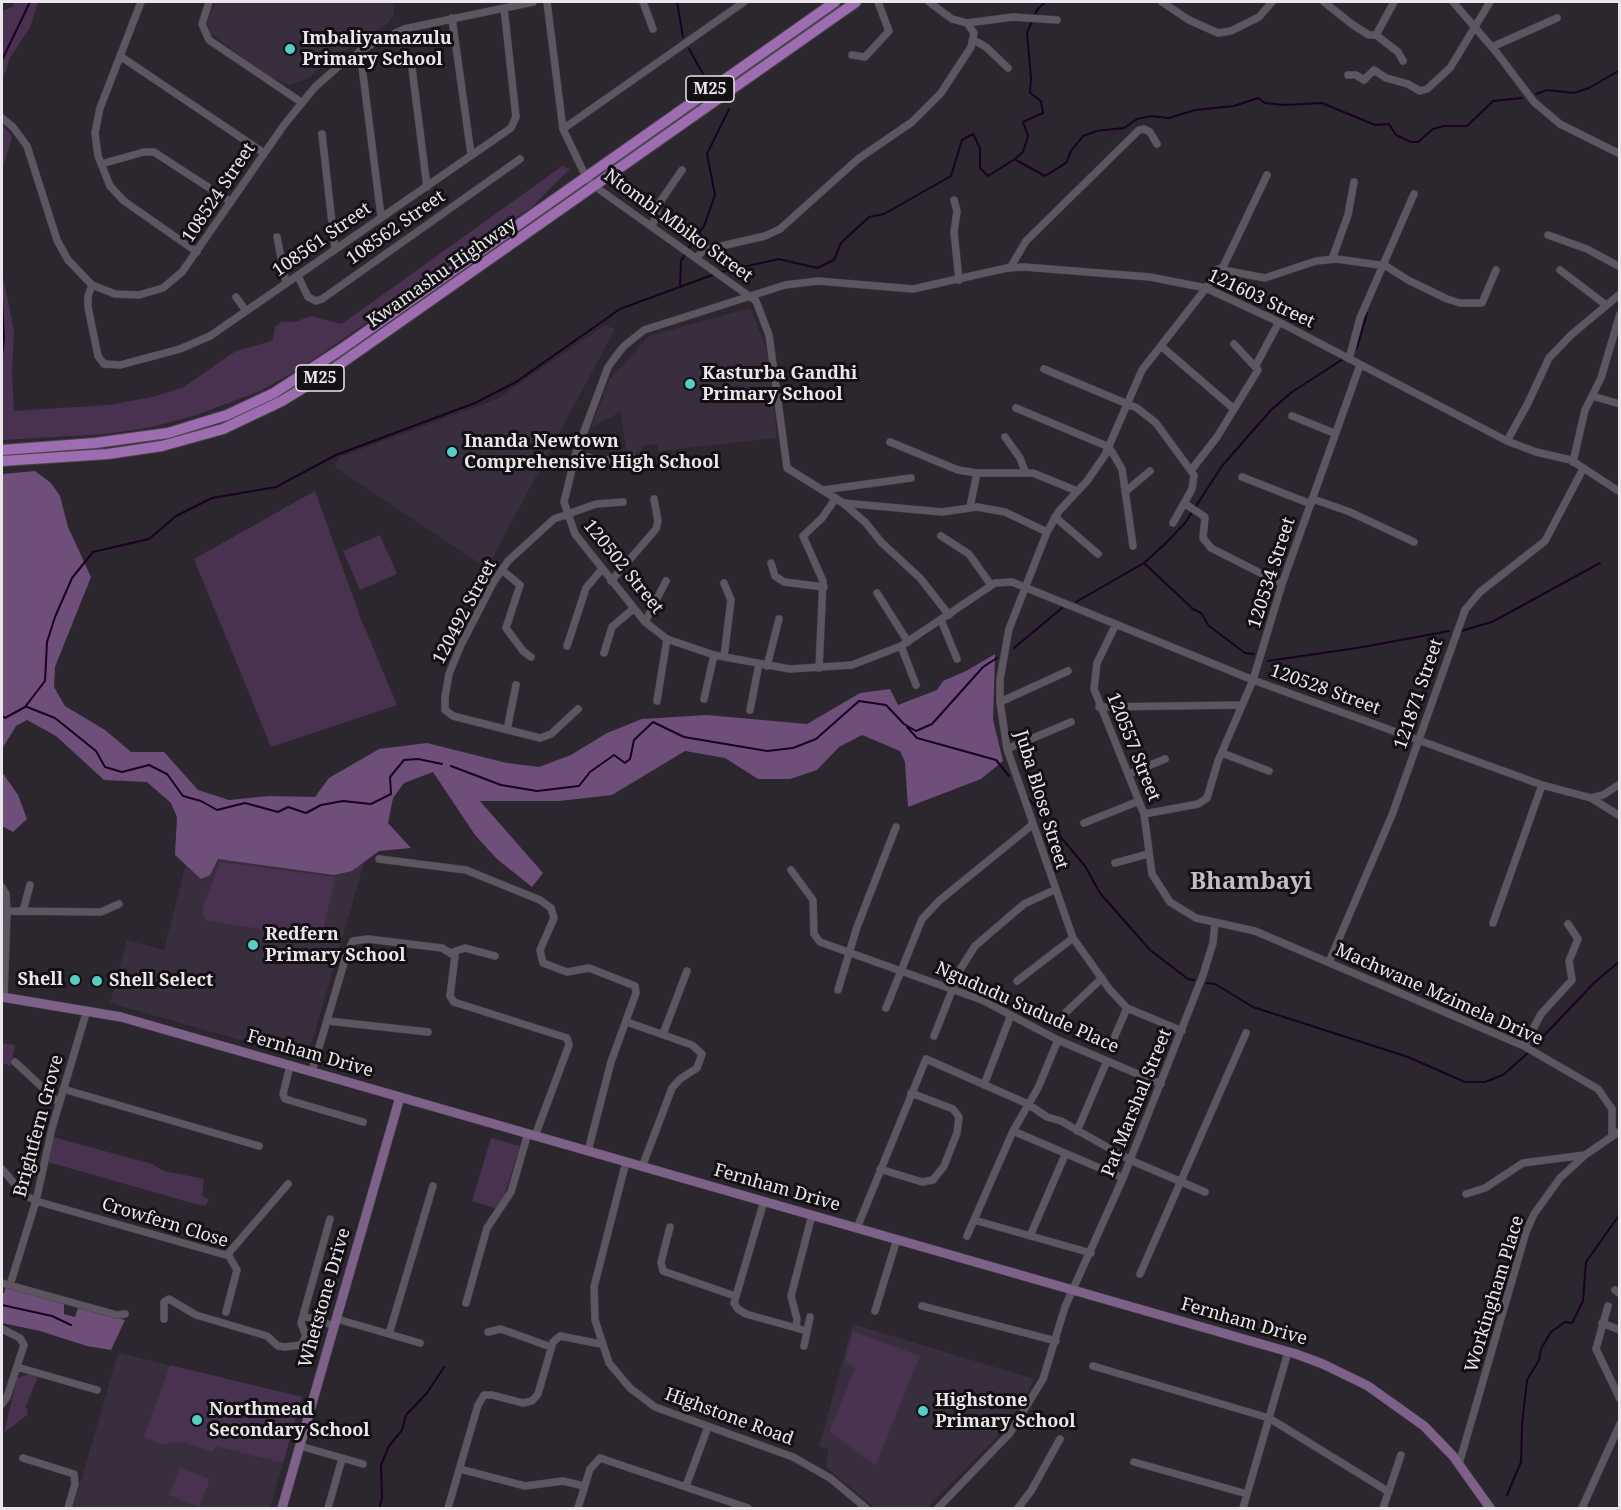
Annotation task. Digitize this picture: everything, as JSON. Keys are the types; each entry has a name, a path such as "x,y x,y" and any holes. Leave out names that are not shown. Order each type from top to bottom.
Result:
{"main road":[{"name":"Kwamashu Highway","path":"2,461 138,450 196,437 250,417 326,374 835,2"},
{"name":"Kwamashu Highway","path":"2,450 149,437 204,423 248,406 306,374 856,2"}],"street":[{"path":"141,2 97,120 96,144 101,164 111,186 124,201 197,252"},
{"path":"208,2 202,24 209,40 301,102"},
{"name":"108524 Street","path":"2,118 13,126 27,146 60,246 77,271 92,285 115,294 139,295 152,292 173,280 197,252 301,102 327,76 360,51 404,29 533,2"},
{"path":"547,2 563,129 589,181"},
{"path":"643,2 653,29"},
{"path":"563,129 744,2"},
{"path":"852,55 866,57 889,31 878,2"},
{"path":"929,2 952,19 967,23 1031,18 1057,20"},
{"path":"1162,2 1189,20 1218,33 1231,31 1259,17 1268,4"},
{"path":"1323,2 1361,30 1376,35 1398,52 1403,62"},
{"path":"1376,35 1394,2"},
{"path":"1453,2 1492,47 1534,102 1547,114 1578,135 1620,153"},
{"path":"1348,75 1356,75 1364,80 1374,70 1386,78 1408,84 1420,91 1427,89 1445,75 1475,28 1478,18 1490,2"},
{"name":"108561 Street","path":"92,285 88,301 98,356 102,362 111,366 193,344 246,311 381,216 427,187 471,154 512,128 515,121 504,8"},
{"path":"452,18 471,154"},
{"path":"1492,47 1557,18"},
{"path":"694,256 704,250 765,236 795,217 858,159 912,122 941,93 974,40 972,27 967,23"},
{"path":"974,40 986,47 1008,68"},
{"path":"360,51 381,216"},
{"path":"120,56 264,153"},
{"path":"412,68 427,187"},
{"path":"1010,268 1026,241 1139,130 1144,129 1150,132 1157,144"},
{"path":"322,134 335,249"},
{"path":"101,164 144,152 154,152 231,202"},
{"name":"108562 Street","path":"298,276 308,297 316,301 322,299 520,159"},
{"path":"652,227 660,202 682,170"},
{"name":"Juba Blose Street","path":"1182,1031 1127,1008 1073,938 1054,891 1007,749 1000,702 1005,641 1024,586 1055,517 1098,466 1109,447 1142,370 1231,254 1267,175"},
{"name":"Ntombi Mbiko Street","path":"589,181 752,297 758,304 769,335 787,468 823,490"},
{"path":"1332,259 1348,214 1354,182"},
{"path":"1349,359 1360,318 1414,194"},
{"path":"954,200 957,211 954,232 959,280"},
{"path":"1548,235 1587,249 1620,267"},
{"path":"277,237 286,284"},
{"path":"1218,270 1265,278 1295,267 1332,259 1386,266 1422,288 1460,303 1482,303 1496,270"},
{"name":"121603 Street","path":"752,297 785,285 810,282 905,290 926,288 1010,268 1150,277 1206,288 1279,322 1507,441 1573,462 1620,492"},
{"path":"1560,270 1606,305"},
{"path":"1507,441 1549,358 1620,294"},
{"path":"236,297 246,311"},
{"name":"120502 Street","path":"752,297 656,325 633,337 608,368 576,453 564,494 567,516 575,534 633,609 645,622 667,639 714,655 763,665 819,668 852,665 905,644 991,585"},
{"path":"1573,462 1585,410 1601,378 1620,314"},
{"path":"1192,469 1257,374 1256,365 1279,322"},
{"path":"1234,345 1256,365"},
{"path":"1161,346 1234,409"},
{"name":"120534 Street","path":"1144,814 1204,802 1221,753 1253,680 1282,584 1360,365"},
{"path":"1044,369 1126,403 1149,416 1192,469 1194,484 1187,505 1173,523"},
{"path":"1592,396 1620,404"},
{"path":"1016,408 1109,447 1120,463 1132,546"},
{"path":"1292,416 1334,433"},
{"path":"1005,437 1020,458 1025,471"},
{"path":"890,442 958,470 977,473 1025,471 1047,477 1077,490"},
{"path":"576,453 600,461 632,457"},
{"name":"121871 Street","path":"1329,962 1392,815 1465,610 1480,592 1545,541 1583,469"},
{"path":"1125,492 1149,471"},
{"path":"970,507 977,473"},
{"path":"1242,477 1312,502 1350,512 1414,542"},
{"path":"823,490 911,478"},
{"path":"823,490 843,503 909,566 949,615"},
{"path":"819,668 824,587 821,574 803,536 822,518 836,498"},
{"path":"611,580 656,529 658,521 654,499"},
{"name":"120492 Street","path":"578,709 544,738 453,716 447,713 445,706 449,674 502,570 548,523 596,504 623,502"},
{"path":"843,503 942,512 970,507 1005,512 1047,532"},
{"path":"1187,505 1202,515 1203,538 1211,548 1282,584"},
{"path":"1055,517 1098,554"},
{"path":"941,536 969,554 991,585 1005,581 1024,586"},
{"path":"771,563 775,576 784,582 824,587"},
{"path":"567,646 586,588 602,569"},
{"path":"502,570 520,585 506,628 531,657"},
{"path":"645,622 666,581"},
{"path":"723,657 731,600 724,583"},
{"name":"120528 Street","path":"1024,586 1253,680 1542,785 1591,798 1620,816"},
{"path":"877,593 905,644 916,685"},
{"path":"604,652 612,627 633,609"},
{"path":"750,710 779,619"},
{"path":"941,620 957,659"},
{"name":"120557 Street","path":"1116,624 1102,650 1094,673 1094,689 1099,707 1144,814 1152,874 1170,902 1196,918 1215,923"},
{"path":"657,701 667,639"},
{"path":"704,699 714,655"},
{"path":"1000,702 1068,671"},
{"path":"507,730 516,685"},
{"path":"1099,707 1242,705"},
{"path":"1007,749 1071,722"},
{"path":"1221,753 1269,771"},
{"path":"1129,774 1164,759"},
{"path":"1591,798 1603,795 1620,784"},
{"path":"1493,923 1542,785"},
{"path":"1084,823 1139,801"},
{"path":"886,1008 915,933 929,910 1032,825"},
{"path":"838,990 850,951 897,827"},
{"path":"1115,863 1148,854"},
{"path":"380,859 466,870 546,904 554,918 540,950 543,963 567,972 589,968 632,984 636,993 611,1062 588,1151"},
{"name":"Ngududu Sudude Place","path":"791,870 813,900 813,928 817,940 954,989 1058,1040 1161,1084"},
{"path":"23,911 30,885"},
{"path":"2,887 6,894 7,911 3,997"},
{"path":"934,1036 964,961 975,946 1024,904 1054,891"},
{"path":"7,911 101,912 118,904"},
{"name":"Machwane Mzimela Drive","path":"1215,923 1255,931 1529,1050 1598,1089 1612,1109 1612,1135"},
{"name":"Pat Marshal Street","path":"938,1509 998,1447 1020,1420 1043,1379 1072,1290 1091,1253 1123,1178 1182,1031 1210,956 1215,923"},
{"path":"1529,1050 1541,1014 1572,980 1569,961 1578,939 1568,924"},
{"path":"1017,981 1073,938"},
{"path":"312,1071 352,941 379,940 442,948 453,952 465,948 495,956"},
{"path":"453,952 456,961 450,996 454,1002 561,1035 568,1041 511,1192 487,1228 466,1303"},
{"path":"663,1034 687,970"},
{"path":"1061,1017 1102,978"},
{"name":"Fernham Drive","path":"3,997 87,1010 312,1071 1288,1352 1338,1370 1386,1397 1433,1435 1459,1464 1490,1509"},
{"path":"1114,1038 1127,1008"},
{"name":"Brightfern Grove","path":"10,1285 36,1201 59,1103 87,1010"},
{"path":"984,1085 1011,1015"},
{"path":"328,1021 428,1032"},
{"path":"627,1022 698,1048 702,1059 697,1068 680,1079 672,1088 642,1167"},
{"path":"1140,1274 1246,1033"},
{"path":"967,1236 1013,1131 1038,1088 1058,1040"},
{"path":"857,1228 879,1169 926,1059 1028,1104 1041,1114 1061,1121 1130,1160 1182,1180 1205,1192"},
{"path":"1077,1131 1107,1061"},
{"path":"15,1062 59,1103"},
{"path":"290,1065 283,1094 285,1099 363,1122"},
{"path":"63,1089 259,1146"},
{"path":"879,1169 911,1180 928,1181 938,1177 944,1166 957,1133 959,1117 953,1109 911,1093"},
{"name":"Whetstone Drive","path":"282,1509 400,1097"},
{"path":"1013,1131 1123,1178"},
{"name":"Workingham Place","path":"1459,1464 1526,1232 1544,1197 1585,1155 1620,1131"},
{"path":"1030,1236 1065,1155"},
{"path":"1467,1194 1485,1188 1523,1163 1585,1155"},
{"name":"Highstone Road","path":"627,1162 594,1287 595,1320 601,1344 618,1374 643,1399 655,1407 781,1452 811,1466 846,1490 866,1509"},
{"path":"2,1169 26,1196 36,1201"},
{"path":"227,1255 288,1184"},
{"path":"389,1334 432,1186"},
{"name":"Crowfern Close","path":"36,1201 227,1255 233,1259 237,1270 226,1312"},
{"path":"764,1201 734,1303 742,1312 807,1331"},
{"path":"796,1328 791,1290 812,1215"},
{"path":"306,1336 301,1325 330,1219"},
{"path":"974,1220 1091,1253"},
{"path":"670,1227 661,1262 663,1271 735,1296"},
{"path":"875,1311 897,1239"},
{"path":"2,1283 117,1315 125,1314"},
{"path":"164,1320 164,1302 169,1299 196,1315 267,1336 278,1347 298,1346 323,1322"},
{"path":"922,1306 1056,1341"},
{"path":"1608,1306 1596,1349 1620,1399"},
{"path":"303,1316 420,1343"},
{"path":"804,1346 810,1317"},
{"path":"1602,1323 1620,1330"},
{"path":"2,1329 23,1341 17,1367 7,1397 2,1404"},
{"path":"488,1332 501,1329 551,1347"},
{"path":"448,1509 482,1398 487,1394 523,1403 532,1401 538,1394 555,1338 563,1335 601,1344"},
{"path":"1243,1509 1288,1352"},
{"path":"1093,1366 1269,1418 1389,1492"},
{"path":"17,1367 97,1390"},
{"path":"1582,1509 1620,1424"},
{"path":"686,1486 708,1427"},
{"path":"1018,1509 1032,1491 1060,1439"},
{"path":"300,1446 363,1464"},
{"path":"1383,1509 1401,1455"},
{"path":"22,1458 74,1474 75,1484 68,1509"},
{"path":"578,1509 593,1463 600,1458 748,1509"},
{"path":"328,1509 342,1459"},
{"path":"1134,1462 1247,1494"},
{"path":"460,1469 525,1486 563,1481 584,1486"}],"shaded area":[{"path":"15,2 38,2 30,27 10,58 3,79 2,94 2,11 12,7"},
{"name":"Imbaliyamazulu Primary School","path":"215,2 393,2 394,14 387,24 331,59 308,79 289,85 270,77 211,34 207,23"},
{"path":"2,124 12,137 3,167 2,187"},
{"path":"562,166 570,169 533,206 300,369 260,391 197,415 152,427 107,434 2,440 2,272 14,331 12,372 14,411 109,405 152,397 182,388 236,351 269,342 273,339 275,327 281,322 295,322 311,316 342,324"},
{"name":"Kasturba Gandhi Primary School","path":"750,308 766,348 773,388 777,438 659,451 657,444 642,446 641,453 627,454 620,412 591,428 609,380 649,336"},
{"name":"Inanda Newtown Comprehensive High School","path":"605,325 615,329 487,568 336,468 335,464 340,457 497,399"},
{"path":"35,471 51,483 60,496 68,527 91,577 55,667 54,687 65,706 105,730 131,752 164,752 198,790 229,800 269,796 315,797 329,778 379,749 427,743 507,763 539,767 571,755 607,733 642,719 707,715 807,724 860,693 890,689 898,705 937,690 943,681 995,654 993,720 1003,761 981,779 908,807 905,762 900,751 862,735 839,747 817,770 790,779 758,779 725,758 685,751 612,795 559,801 480,801 543,873 532,887 497,859 475,835 433,772 404,783 393,798 388,823 411,848 379,851 352,871 334,875 218,859 210,875 201,879 175,855 177,817 171,803 147,782 104,780 56,736 27,720 16,726 2,749 2,474"},
{"path":"315,491 361,619 397,705 271,747 194,559"},
{"path":"380,535 397,574 360,590 343,551"},
{"path":"2,772 18,795 27,819 13,832 2,826"},
{"name":"Redfern Primary School","path":"192,840 365,860 307,1059 110,1003 127,940 164,950"},
{"path":"220,862 335,877 323,931 317,934 281,932 208,921 203,916 203,908"},
{"path":"2,1043 15,1045 11,1066 2,1063"},
{"path":"53,1137 152,1164 164,1171 204,1179 202,1196 209,1199 206,1206 192,1203 48,1162"},
{"path":"491,1138 520,1146 500,1210 472,1201"},
{"path":"6,1287 64,1304 64,1314 75,1317 78,1308 125,1320 111,1350 87,1346 40,1331 2,1323 2,1293"},
{"name":"Highstone Primary School","path":"853,1324 1034,1379 1022,1404 997,1437 927,1508 875,1508 826,1467 828,1449 819,1446"},
{"path":"853,1331 920,1356 876,1465 829,1432 855,1368 845,1361"},
{"name":"Northmead Secondary School","path":"118,1353 302,1397 270,1508 73,1508"},
{"path":"170,1365 302,1397 283,1463 215,1446 213,1452 184,1442 161,1444 144,1437"},
{"path":"29,1374 38,1377 25,1408 28,1409 27,1415 4,1433 17,1378"},
{"path":"180,1468 210,1479 199,1507 169,1495"}],"waterway":[{"path":"2,60 30,2"},
{"path":"677,2 683,37"},
{"path":"721,272 779,259 817,268 834,260 841,243 869,217 884,214 951,176 962,140 973,134 980,148 980,168 988,176 1015,159 1023,152 1028,136 1023,122 1043,113 1041,101 1030,93 1027,33 1037,10 1045,2"},
{"path":"689,49 703,74"},
{"path":"1536,94 1547,90 1574,93 1589,88 1620,70"},
{"path":"1016,160 1045,176 1066,163 1071,151 1083,136 1096,131 1124,128 1137,119 1151,116 1169,118 1195,110 1234,106 1258,98 1265,103 1285,105 1322,103 1375,125 1389,124 1396,135 1411,142 1418,142 1433,129 1444,126 1467,126 1493,101 1522,98"},
{"path":"688,249 704,226 715,195 707,154 729,109"},
{"path":"680,285 681,261 685,254"},
{"path":"2,716 5,718 25,707 45,681 47,642 55,617 72,578 93,552 149,539 176,516 212,498 276,487 336,455 475,403 516,382 620,309 715,274"},
{"path":"2,301 4,338 2,355"},
{"path":"1357,348 1367,313"},
{"path":"1076,602 1144,563 1165,544 1185,523 1222,466 1271,410 1292,392 1343,359"},
{"path":"1144,563 1193,609 1201,613 1209,626 1245,653 1254,654"},
{"path":"1461,631 1492,622 1600,563"},
{"path":"1014,648 1062,608"},
{"path":"1268,661 1449,631"},
{"path":"451,766 501,785 537,791 579,786 590,772 614,755 625,763 630,759 634,740 653,722 684,737 767,751 793,748 816,739 859,701 886,705 904,724 916,731 932,724 983,667 997,658"},
{"path":"27,707 55,718 96,751 105,767 122,772 149,765 167,774 183,796 201,801 217,810 245,803 278,812 288,807 306,813 321,805 343,801 371,804 391,794 390,777 404,760 418,759 442,764"},
{"path":"907,727 917,738 996,760 1009,776"},
{"path":"1028,798 1085,866 1100,893 1150,950 1188,979 1194,980"},
{"path":"1532,1048 1595,982 1620,961"},
{"path":"1207,983 1215,984 1253,1007 1408,1057 1465,1082 1485,1082 1503,1075 1529,1052"},
{"path":"1507,1495 1521,1462 1527,1380 1551,1332 1565,1322 1572,1323 1583,1301 1586,1262 1620,1214"},
{"path":"2,1305 52,1316 71,1325"},
{"path":"379,1508 382,1498 381,1465 389,1446 402,1430 406,1415 427,1393 444,1367"}],"place":[{"name":"Imbaliyamazulu Primary School","path":"290,49"},
{"name":"Kasturba Gandhi Primary School","path":"690,384"},
{"name":"Inanda Newtown Comprehensive High School","path":"452,452"},
{"name":"Redfern Primary School","path":"253,945"},
{"name":"Shell","path":"75,980"},
{"name":"Shell Select","path":"97,981"},
{"name":"Highstone Primary School","path":"923,1411"},
{"name":"Northmead Secondary School","path":"197,1420"}],"district":[{"name":"Bhambayi","path":"1251,882"}]}
